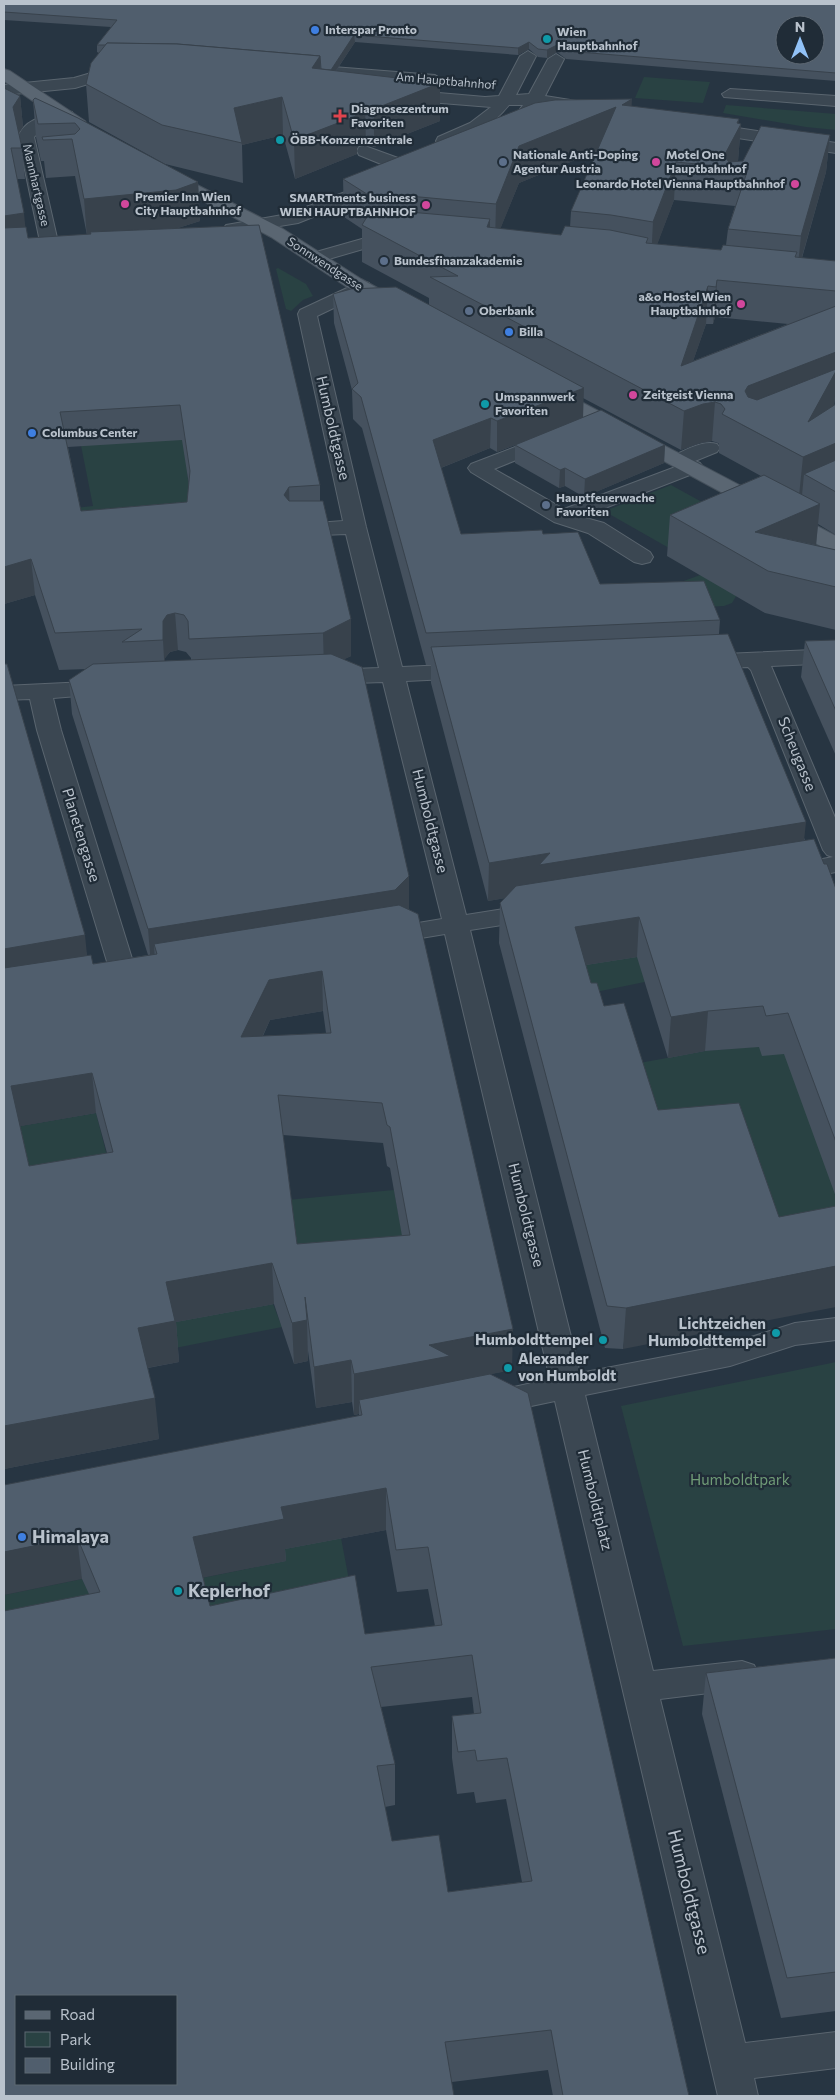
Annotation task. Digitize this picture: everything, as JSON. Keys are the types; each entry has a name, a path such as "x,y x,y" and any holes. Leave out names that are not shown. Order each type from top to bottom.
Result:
{"main road":[{"path":"4,74 93,135"},
{"name":"Sonnwendgasse","path":"146,164 259,223 362,288 408,313"},
{"path":"536,383 686,463 789,510 836,545"}],"street":[{"path":"426,149 480,125 528,56"},
{"path":"515,122 535,100 556,58"},
{"path":"4,90 75,83 134,69"},
{"name":"Am Hauptbahnhof","path":"318,71 455,81"},
{"name":"Am Hauptbahnhof","path":"393,94 486,102 505,91 535,100 603,110"},
{"path":"730,94 836,101"},
{"name":"Mannhartgasse","path":"66,116 34,125 28,130 26,137 34,169 43,251 70,248"},
{"path":"685,124 836,148"},
{"path":"752,155 756,147 767,138"},
{"path":"439,159 483,141"},
{"path":"365,151 397,168"},
{"path":"217,231 259,223 272,210 397,168 409,155"},
{"path":"34,169 53,168"},
{"path":"315,258 376,240 419,242"},
{"name":"Humboldtgasse","path":"362,288 307,314 355,526 456,925 568,1388"},
{"path":"601,419 478,468 562,517 596,528 642,557"},
{"path":"562,517 686,463 710,448"},
{"path":"298,530 355,526"},
{"path":"676,663 836,656"},
{"name":"Scheugasse","path":"755,660 762,670 836,850"},
{"path":"305,678 490,670"},
{"path":"4,693 129,686"},
{"name":"Planetengasse","path":"40,691 49,730 135,977 97,983"},
{"path":"768,875 836,864"},
{"path":"359,940 563,908"},
{"path":"461,1409 730,1355 761,1343 798,1334 836,1329"},
{"name":"Humboldtplatz","path":"568,1388 640,1687"},
{"path":"640,1687 777,1671"},
{"name":"Humboldtgasse","path":"640,1687 735,2080"},
{"path":"735,2080 836,2050"}],"green space":[{"path":"644,77 710,82 703,103 635,98"},
{"path":"726,105 836,114 836,130 723,113"},
{"path":"278,268 306,284 313,296 303,300 291,311 286,309 276,269"},
{"path":"68,380 223,437 187,472 196,535 40,512 93,506"},
{"path":"671,485 742,524 676,552 611,515 610,509"},
{"path":"703,574 744,583 732,603 724,606 638,610 631,600"},
{"path":"670,951 679,975 581,995 578,966"},
{"path":"787,1044 836,1187 836,1247 649,1152 623,1066 705,1051"},
{"path":"96,1113 119,1203 4,1157 10,1128"},
{"path":"394,1190 410,1275 299,1285 287,1200"},
{"path":"273,1304 282,1327 175,1348 169,1323"},
{"name":"Humboldtpark","path":"836,1362 836,1629 683,1646 621,1406"},
{"path":"341,1538 356,1617 213,1648 197,1579 285,1561 284,1549"},
{"path":"82,1579 86,1587 100,1603 4,1654 4,1595"}],"building":[{"name":"Wien Hauptbahnhof","path":"4,4 836,4 836,73 566,51 557,45 547,50 538,49 529,42 518,48 354,35 331,70 321,69 320,56 177,44 107,43 105,45 97,45 117,20 4,12"},
{"path":"107,43 177,44 320,56 312,68 440,83 374,109 365,106 358,107 355,111 356,116 294,140 282,97 234,108 242,143 162,125 86,84 91,63"},
{"path":"4,88 20,96 13,107 22,148 11,148 24,213 4,216"},
{"path":"35,98 78,118 198,182 176,190 84,199 72,139 43,140 42,137 75,134 80,129 75,123 38,124 33,100"},
{"path":"632,99 622,105 739,119 737,123 741,124 724,156 729,162 743,161 761,126 830,135 801,236 728,229 748,169 676,162 653,222 571,211 616,107 519,146 496,204 409,196 370,196 343,179 535,103 555,100"},
{"path":"370,212 409,212 490,219 487,227 561,235 565,226 610,230 648,238 646,243 721,250 723,245 797,252 795,257 836,261 836,291 717,280 716,287 708,286 681,366 836,306 836,352 748,386 745,391 748,397 757,400 836,369 808,422 836,404 836,443 803,457 722,414 725,409 721,404 715,402 703,404 684,411 430,277 458,276 362,225"},
{"path":"259,225 320,485 289,487 284,495 289,501 323,501 351,619 323,633 189,639 188,621 184,615 175,613 167,615 163,621 163,640 122,642 142,629 55,633 31,559 4,567 4,228 26,227 28,238 91,234 90,232","holes":["180,405 190,471 187,502 81,511 60,412"]},
{"path":"396,287 584,388 497,421 491,418 433,440 461,534 542,530 543,534 578,532 600,584 704,581 720,620 426,633 361,397 352,389 358,383 333,294 351,289"},
{"path":"601,410 665,445 585,479 565,468 560,470 515,445"},
{"path":"836,460 836,492 804,474"},
{"path":"764,475 820,504 755,532 836,550 836,587 768,571 670,515"},
{"path":"728,634 806,822 539,865 550,853 489,863 431,647"},
{"path":"836,640 836,711 805,641"},
{"path":"331,654 362,667 409,876 395,890 148,929 69,680 93,664"},
{"path":"4,664 7,664 85,935 4,949"},
{"path":"814,839 824,864 827,864 836,889 836,1142 788,1013 766,1016 763,1006 708,1011 671,1017 639,917 575,927 591,983 597,983 604,1006 624,1003 658,1110 739,1103 779,1217 836,1206 836,1266 626,1308 607,1306 500,903 516,886"},
{"path":"399,905 418,914 513,1329 429,1345 450,1356 354,1374 351,1360 314,1367 305,1297 307,1320 292,1323 272,1263 166,1282 175,1321 138,1328 155,1398 4,1426 4,968 91,955 93,964 157,954 154,944","holes":["322,971 331,1033 241,1037 269,980","92,1073 113,1152 29,1166 11,1086","278,1095 382,1103 387,1125 390,1127 410,1235 297,1244"]},
{"path":"490,1374 528,1393 689,2096 563,2096 551,2030 445,2042 454,2096 4,2096 4,1611 100,1592 77,1537 4,1552 4,1485 362,1415 359,1400","holes":["386,1488 396,1550 428,1547 442,1625 365,1634 355,1575 210,1606 193,1537 284,1519 281,1507","472,1655 481,1713 452,1716 458,1752 475,1750 477,1761 507,1758 532,1881 448,1892 439,1835 392,1841 377,1766 395,1764 371,1667"]},
{"path":"836,1658 836,1972 787,1978 706,1673"}],"place":[{"name":"Interspar Pronto","path":"315,30"},
{"name":"Wien Hauptbahnhof","path":"547,39"},
{"name":"Diagnosezentrum Favoriten","path":"340,116"},
{"name":"ÖBB-Konzernzentrale","path":"280,140"},
{"name":"Nationale Anti-Doping Agentur Austria","path":"503,162"},
{"name":"Motel One Hauptbahnhof","path":"656,162"},
{"name":"Leonardo Hotel Vienna Hauptbahnhof","path":"795,184"},
{"name":"Premier Inn Wien City Hauptbahnhof","path":"125,204"},
{"name":"SMARTments business WIEN HAUPTBAHNHOF","path":"426,205"},
{"name":"Bundesfinanzakademie","path":"384,261"},
{"name":"a&o Hostel Wien Hauptbahnhof","path":"741,304"},
{"name":"Oberbank","path":"469,311"},
{"name":"Billa","path":"509,332"},
{"name":"Zeitgeist Vienna","path":"633,395"},
{"name":"Umspannwerk Favoriten","path":"485,404"},
{"name":"Columbus Center","path":"32,433"},
{"name":"Hauptfeuerwache Favoriten","path":"546,505"},
{"name":"Lichtzeichen Humboldttempel","path":"776,1333"},
{"name":"Humboldttempel","path":"603,1340"},
{"name":"Alexander von Humboldt","path":"508,1368"},
{"name":"Himalaya","path":"22,1537"},
{"name":"Keplerhof","path":"178,1591"}]}
